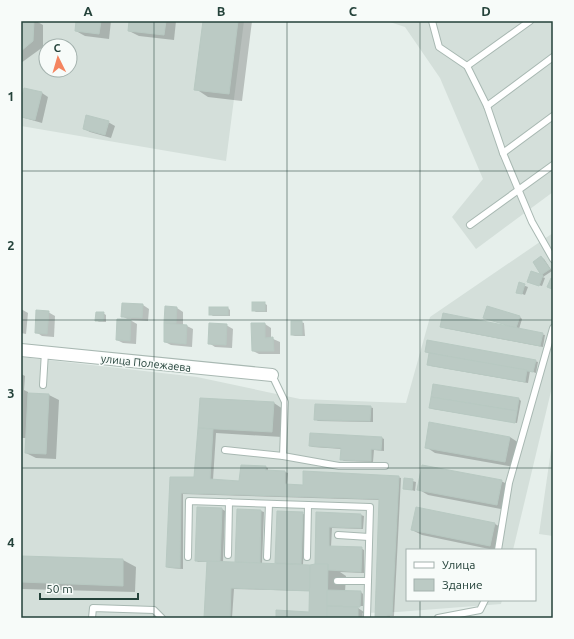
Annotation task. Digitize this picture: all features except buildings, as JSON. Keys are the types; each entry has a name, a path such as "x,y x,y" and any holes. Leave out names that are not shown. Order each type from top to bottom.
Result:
{"street":[{"name":"улица Полежаева","path":"21,350 272,375"}],"lane":[{"path":"432,21 439,47 467,66 487,106 503,153 532,222 553,259"},
{"path":"467,66 530,21"},
{"path":"487,106 553,57"},
{"path":"503,153 553,116"},
{"path":"470,225 553,165"},
{"path":"498,549 509,483 553,328"},
{"path":"43,385 45,352"},
{"path":"272,375 285,402 283,456"},
{"path":"225,450 283,456 340,466 385,466"},
{"path":"188,557 189,501 370,508 367,618"},
{"path":"228,555 229,502"},
{"path":"267,557 269,504"},
{"path":"307,557 308,505"},
{"path":"338,535 369,537"},
{"path":"337,581 368,581"},
{"path":"438,618 480,610 484,601"},
{"path":"92,618 93,608 154,610 162,618"}],"shaded area":[{"path":"21,21 244,21 226,161 21,126"},
{"path":"387,21 553,21 553,192 476,249 452,217 483,179 440,78 405,27"},
{"path":"553,233 553,383 513,549 406,549 406,601 502,601 501,604 397,612 362,613 362,618 21,618 21,357 197,377 300,399 406,403 430,317"},
{"path":"553,436 553,536 539,534"}]}
